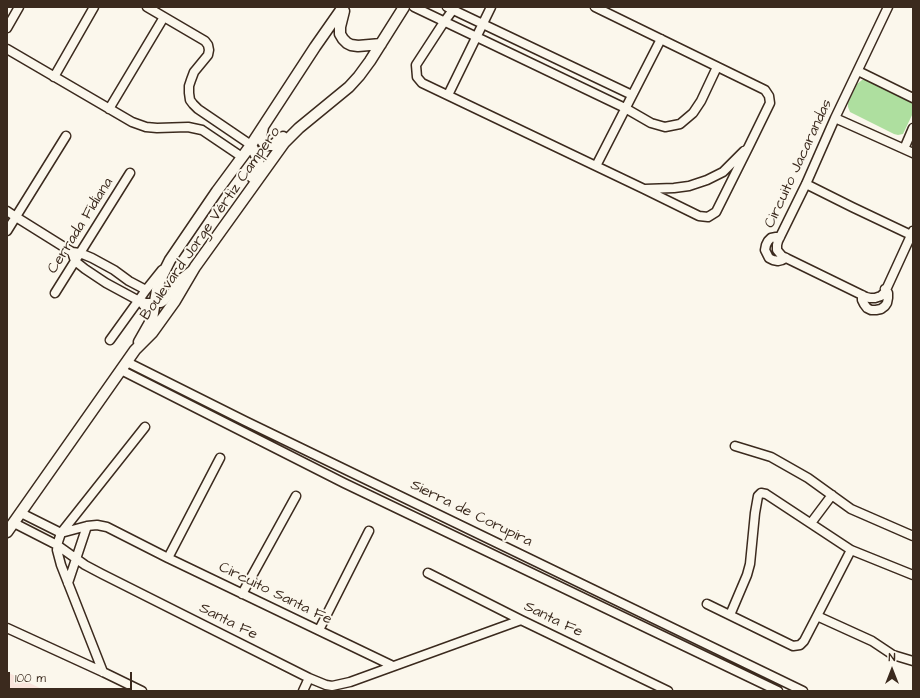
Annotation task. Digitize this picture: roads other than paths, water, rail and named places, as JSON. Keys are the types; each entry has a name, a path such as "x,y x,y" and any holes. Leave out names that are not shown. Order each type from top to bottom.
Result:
{"main road":[{"path":"344,7 340,27 340,34 343,39 347,43 354,46 381,44"},
{"name":"Boulevard Jorge Vértiz Campero","path":"7,532 135,350 152,319 160,280 170,260 264,125 314,47 344,7"},
{"name":"Boulevard Jorge Vértiz Campero","path":"135,350 152,333 195,267 284,143 299,128 349,87 359,76 370,62 404,7"},
{"path":"264,125 261,137 263,142 267,145 276,144 281,137 290,137"},
{"path":"239,206 241,193 258,167 257,157 251,144"},
{"path":"140,302 149,311 152,319"}],"street":[{"path":"7,28 19,7"},
{"path":"54,77 94,7"},
{"path":"147,7 205,41 208,45 208,55 194,72 189,86 188,93 190,100 211,118 251,144"},
{"path":"414,7 625,108 651,123 665,127 680,124 693,114 701,101 717,67"},
{"path":"448,95 490,7"},
{"path":"595,7 765,90 769,96 770,103 716,212 708,217 698,216 422,83 417,76 416,65 452,8 482,24 632,95"},
{"name":"Circuito Jacarandas","path":"786,258 777,250 780,237 888,7"},
{"path":"109,109 164,17"},
{"path":"596,166 660,39"},
{"path":"7,49 132,122 146,127 188,127 202,130 242,157"},
{"path":"858,71 913,98"},
{"path":"202,130 211,118"},
{"path":"836,118 913,153"},
{"path":"904,149 912,131"},
{"path":"7,232 66,136"},
{"path":"644,189 689,186 707,180 723,172 749,146"},
{"name":"Cerrada Fidiana","path":"55,294 75,261 76,253 130,173"},
{"path":"780,237 772,238 766,245 769,258 778,261 786,258 870,298 880,296 885,292 885,289 912,233 852,207 806,184"},
{"path":"7,210 76,253 92,258 146,290"},
{"path":"110,340 170,260"},
{"path":"75,261 106,283 140,302 155,303 161,303 164,301 183,276 195,267"},
{"path":"106,283 114,270"},
{"path":"862,295 862,300 867,308 871,310 881,309 885,306 888,298 888,293 885,289"},
{"name":"Sierra de Corupira","path":"124,366 344,483 778,691"},
{"name":"Sierra de Corupira","path":"124,366 245,421 803,691"},
{"path":"103,672 61,565 57,545 61,533 145,427"},
{"path":"734,446 771,457 808,478 851,509 913,536"},
{"path":"168,558 220,458"},
{"path":"730,615 747,575 750,564 755,513 758,496 761,494 766,494 851,550 913,575"},
{"path":"811,523 832,495"},
{"path":"242,594 296,496"},
{"path":"21,513 61,533"},
{"path":"14,523 57,545"},
{"name":"Circuito Santa Fe","path":"61,533 88,526 97,525 107,527 242,594 393,666"},
{"path":"68,583 88,526"},
{"path":"319,630 370,531"},
{"name":"Santa Fe","path":"57,545 76,559 102,574 319,683 332,686 350,682 393,666"},
{"path":"707,604 793,646 800,645 804,641 818,616 851,550"},
{"name":"Santa Fe","path":"428,573 668,691"},
{"path":"818,616 872,641 893,655 913,661"},
{"path":"393,666 521,620"},
{"path":"7,628 142,691"},
{"path":"303,691 309,678"}]}
